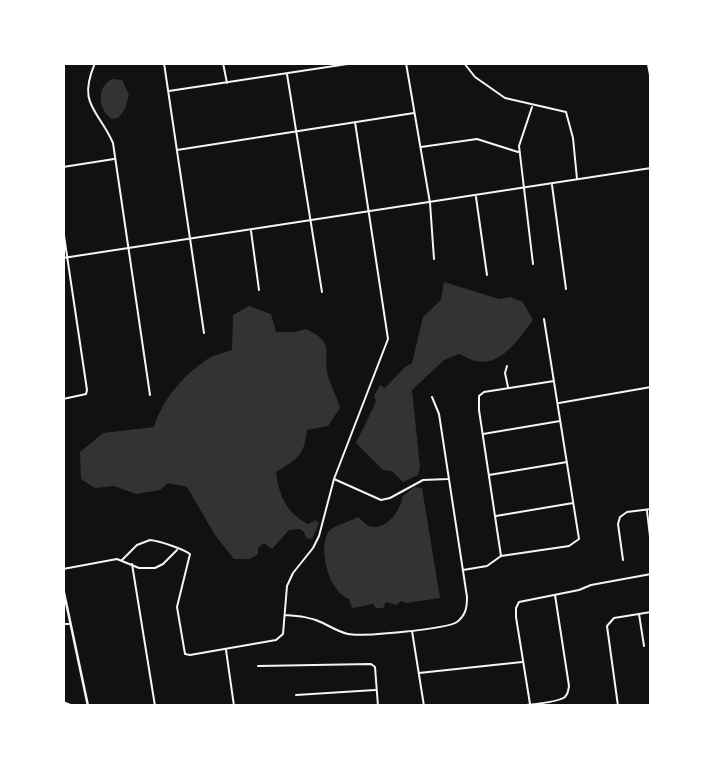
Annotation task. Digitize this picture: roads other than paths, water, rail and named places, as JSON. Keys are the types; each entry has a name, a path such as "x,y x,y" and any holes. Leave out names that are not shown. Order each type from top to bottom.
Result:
{"main road":[{"path":"648,63 651,79"},
{"path":"63,588 88,706"}],"street":[{"path":"96,63 89,80 89,100 97,118 112,139 150,395"},
{"path":"164,63 204,334"},
{"path":"223,63 227,83"},
{"path":"169,91 354,63"},
{"path":"406,63 430,203 434,259"},
{"path":"464,63 475,77 500,95 532,106 566,112 573,138 577,180"},
{"path":"287,74 322,292"},
{"path":"532,106 520,139 519,152 533,264"},
{"path":"177,150 415,113"},
{"path":"122,560 146,540 154,540 186,551 191,556 179,591 177,607 184,653 190,655 276,640 284,632 287,586 319,536 334,479 388,338 355,122"},
{"path":"420,147 477,139 519,152"},
{"path":"63,167 115,159"},
{"path":"63,258 651,168"},
{"path":"552,184 566,289"},
{"path":"476,195 487,275"},
{"path":"63,229 87,390 86,394 63,399"},
{"path":"251,230 259,290"},
{"path":"463,570 487,566 501,557 574,544 579,537 544,318"},
{"path":"507,366 505,373 508,388"},
{"path":"501,557 479,396 484,392 555,380"},
{"path":"559,403 651,387"},
{"path":"285,615 309,618 355,635 450,625 463,616 467,603 463,570 439,414 432,397"},
{"path":"483,434 561,421"},
{"path":"489,475 568,462"},
{"path":"334,479 381,500 423,480 449,479"},
{"path":"495,516 573,503"},
{"path":"623,559 620,517 625,513 651,509"},
{"path":"646,510 651,545"},
{"path":"63,569 122,560 142,568 156,568 178,550"},
{"path":"132,564 155,706"},
{"path":"532,704 516,612 519,602 651,574"},
{"path":"510,706 563,698 567,694 569,686 555,594"},
{"path":"618,706 607,631 612,618 651,612"},
{"path":"639,614 644,646"},
{"path":"63,624 70,624"},
{"path":"412,630 424,706"},
{"path":"226,649 234,706"},
{"path":"419,673 523,662"},
{"path":"258,666 371,664 375,667 378,706"},
{"path":"296,695 376,690"},
{"path":"63,702 73,706"}]}
